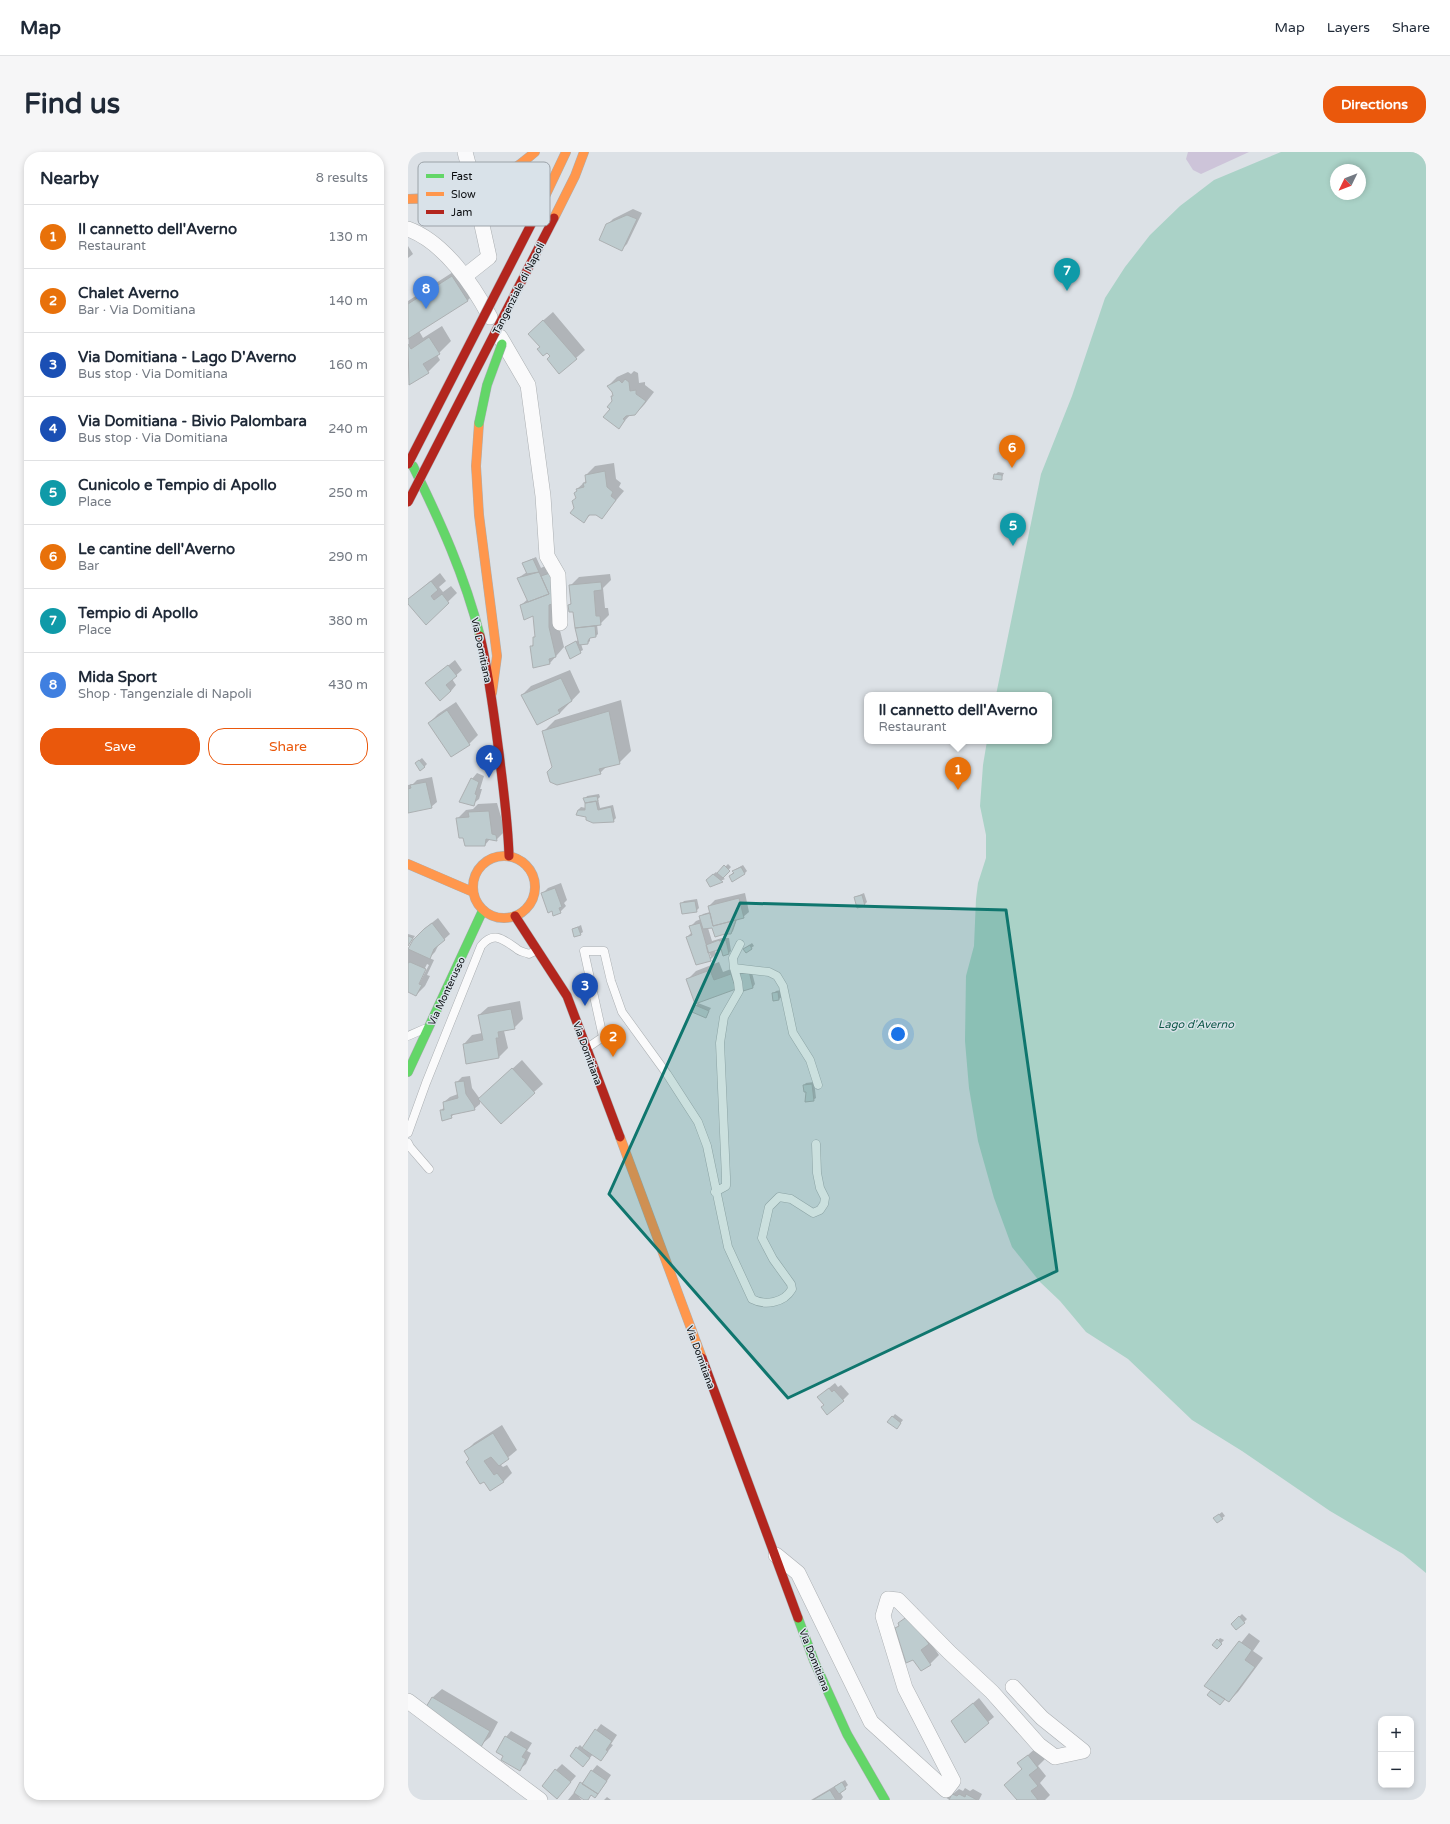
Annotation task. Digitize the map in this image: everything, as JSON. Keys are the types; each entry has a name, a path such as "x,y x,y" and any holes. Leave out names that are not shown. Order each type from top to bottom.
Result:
{"main road":[{"path":"523,162 535,152"},
{"name":"Tangenziale di Napoli","path":"550,186 566,152"},
{"name":"Tangenziale di Napoli","path":"550,226 575,176 584,152"},
{"path":"408,199 418,199"},
{"name":"Tangenziale di Napoli","path":"408,464 530,226"},
{"name":"Tangenziale di Napoli","path":"408,502 550,226"},
{"path":"492,693 497,656 479,515 476,466 480,424 488,385 512,320 512,300"},
{"name":"Via Domitiana","path":"408,455 437,516 462,574 480,637 492,693 508,829 508,856"},
{"path":"508,856 523,862 533,875 535,891 528,906 515,916 498,917 483,910 475,899 473,892 475,876 482,865 492,858 508,856"},
{"path":"408,864 473,892"},
{"name":"Via Monterusso","path":"408,1072 483,910"},
{"name":"Via Domitiana","path":"515,916 567,996 814,1661 847,1734 884,1800"}],"street":[{"path":"465,152 468,162"},
{"path":"465,276 489,257 482,226"},
{"path":"408,229 423,236 465,276 477,293 511,358 528,385 543,496 547,556 558,576 560,623"},
{"path":"774,1553 798,1573 871,1722 946,1790 953,1781 905,1688 882,1616 888,1599 898,1600 912,1613 949,1652 992,1692 1039,1745 1055,1757 1083,1750 1042,1718 1013,1688"},
{"path":"408,1701 540,1800"}],"lane":[{"path":"408,1133 481,946 486,940 494,937 506,940 518,950 529,954 537,950"},
{"path":"716,1192 726,1186 720,1043 724,1017 739,992 734,968 734,958 740,944"},
{"path":"586,1048 603,1037 584,951 604,951 611,980 622,1012 667,1074 698,1122 708,1146 728,1247 752,1299 760,1303 768,1304 788,1295 792,1289 791,1284 773,1259 762,1238 769,1207 779,1197 791,1199 813,1212 820,1210 824,1204 825,1198 820,1188 817,1173 816,1144"},
{"path":"734,968 769,972 777,976 782,986 793,1033 810,1060 818,1085"},
{"path":"408,1036 430,1026"},
{"path":"408,1143 429,1169"}],"highlighted area":[{"path":"740,903 1006,910 1057,1271 788,1398 609,1194"}],"shaded area":[{"path":"1188,152 1249,152 1201,174 1193,170 1186,159"}],"water":[{"name":"Lago d'Averno","path":"1281,152 1418,152 1426,155 1426,1573 1403,1554 1330,1511 1242,1451 1192,1420 1128,1359 1086,1332 1060,1301 1040,1282 1012,1247 994,1198 978,1141 969,1088 965,1041 966,976 974,946 978,883 986,858 986,835 980,806 983,765 986,744 1052,744 1052,692 997,692 1041,474 1072,396 1105,298 1125,267 1150,235 1180,206 1214,180"}],"building":[{"path":"627,215 637,219 622,251 599,240 606,224"},
{"path":"452,276 468,301 408,339 408,304"},
{"path":"543,320 577,359 559,374 547,359 550,356 547,353 543,356 537,349 540,347 528,334"},
{"path":"429,337 440,354 423,364 429,373 409,385 408,344 411,349"},
{"path":"625,379 629,382 630,391 636,390 636,394 646,401 635,415 626,416 623,419 625,420 619,429 603,417 610,409 607,407 612,401 611,396 613,396 612,392 607,386 619,380 622,383"},
{"path":"605,471 607,487 613,492 611,496 616,500 602,519 596,515 589,515 584,523 570,513 574,508 572,501 576,498 574,493 577,491 576,489 584,487 583,483 586,483 585,475"},
{"path":"994,474 1002,475 1002,480 993,479"},
{"path":"533,559 539,572 527,574 522,563"},
{"path":"539,572 549,594 528,602 517,578"},
{"path":"550,573 558,602 549,605 549,627 556,657 549,659 550,664 533,668 530,646 533,646 533,637 535,637 533,616 524,620 520,605 549,594 541,576"},
{"path":"431,581 438,590 431,596 434,600 442,594 449,603 426,625 408,604 408,599"},
{"path":"601,582 602,590 594,591 596,616 600,616 601,625 575,628 573,612 569,612 568,605 571,604 569,585"},
{"path":"595,626 596,637 590,638 588,644 579,645 575,628"},
{"path":"576,641 581,653 570,659 565,647"},
{"path":"448,665 457,676 446,685 451,691 440,701 425,683"},
{"path":"561,678 572,701 558,710 560,713 537,725 521,695"},
{"path":"447,710 470,745 451,757 428,723"},
{"path":"609,711 620,764 599,769 601,774 557,785 550,782 547,772 552,767 542,731"},
{"path":"419,760 425,767 420,771 415,763"},
{"path":"471,778 479,782 475,794 477,795 474,806 459,802"},
{"path":"426,782 432,808 408,813 408,789 411,788 410,785"},
{"path":"597,796 598,801 585,803 583,798"},
{"path":"596,801 598,810 611,807 614,822 593,823 586,820 586,817 576,815 578,810 585,810 585,803"},
{"path":"489,811 492,834 496,835 497,841 486,839 485,846 465,846 463,838 459,838 456,818 469,817 468,812"},
{"path":"724,865 730,871 723,878 717,873"},
{"path":"741,867 745,874 732,882 729,876 734,873 732,871"},
{"path":"713,874 723,882 710,887 706,880"},
{"path":"555,888 562,907 559,908 561,913 553,916 552,911 548,913 541,893"},
{"path":"862,895 865,906 857,908 854,897"},
{"path":"739,898 744,918 713,926 708,906"},
{"path":"695,901 697,912 682,914 680,903"},
{"path":"710,913 713,926 736,920 731,934 715,937 712,928 703,929 699,916"},
{"path":"432,923 445,940 434,949 430,959 408,949 413,940"},
{"path":"700,923 711,961 696,965 686,937 692,935 689,926"},
{"path":"578,927 581,935 574,937 572,929"},
{"path":"408,936 413,938 408,946"},
{"path":"719,940 726,940 729,954 723,956 721,949 708,953 706,945"},
{"path":"750,945 752,949 746,953 743,949"},
{"path":"410,962 426,969 419,984 422,985 416,996 408,992 408,963"},
{"path":"710,970 714,980 731,974 736,989 695,1004 686,979"},
{"path":"749,971 753,988 743,991 738,972"},
{"path":"778,992 779,1000 773,1001 772,993"},
{"path":"695,1005 709,1011 706,1018 692,1012"},
{"path":"511,1009 515,1029 498,1032 499,1038 496,1038 499,1058 466,1064 463,1044 483,1040 478,1015"},
{"path":"512,1068 535,1093 501,1124 478,1099"},
{"path":"464,1081 466,1094 475,1110 451,1115 452,1118 442,1121 440,1110 444,1110 443,1102 458,1098 455,1082"},
{"path":"812,1084 814,1101 805,1102 806,1092 804,1092 803,1085"},
{"path":"829,1388 832,1392 834,1390 844,1401 827,1415 821,1407 824,1405 817,1397"},
{"path":"892,1416 901,1423 897,1429 887,1422"},
{"path":"493,1433 509,1459 499,1466 491,1457 484,1461 494,1475 497,1473 504,1482 490,1491 484,1482 480,1484 466,1462 469,1459 464,1451"},
{"path":"1219,1514 1223,1519 1217,1523 1213,1518"},
{"path":"908,1616 929,1644 921,1650 931,1665 921,1671 913,1660 906,1663 895,1628 899,1626 898,1623"},
{"path":"1239,1616 1245,1623 1236,1630 1231,1624"},
{"path":"1217,1639 1222,1644 1217,1649 1212,1645"},
{"path":"1239,1641 1252,1650 1245,1660 1255,1667 1229,1702 1204,1686"},
{"path":"1211,1690 1225,1699 1220,1705 1207,1695"},
{"path":"432,1697 490,1731 481,1747 423,1712"},
{"path":"973,1703 989,1723 965,1743 951,1721"},
{"path":"595,1729 612,1741 606,1750 608,1751 601,1761 582,1748"},
{"path":"505,1736 527,1749 522,1757 526,1759 520,1771 501,1760 503,1756 496,1752"},
{"path":"576,1747 590,1758 583,1767 570,1756"},
{"path":"1028,1755 1038,1768 1029,1775 1038,1786 1031,1791 1038,1800 1017,1800 1004,1785 1022,1769 1017,1763"},
{"path":"555,1769 571,1782 557,1799 542,1786"},
{"path":"591,1770 607,1781 598,1794 582,1784"},
{"path":"580,1782 598,1794 595,1798 591,1795 588,1800 584,1800 574,1793"},
{"path":"842,1782 846,1789 839,1794 834,1787"},
{"path":"830,1790 836,1800 813,1800"},
{"path":"952,1794 957,1796 959,1794 965,1797 966,1794 977,1800 949,1800"}],"traffic: fast":[{"path":"479,423 487,385 502,344"},
{"path":"413,466 451,549 467,592 480,636"},
{"path":"408,1072 483,910"},
{"path":"798,1618 814,1661 847,1734 885,1800"}],"traffic: slow":[{"path":"522,162 535,152"},
{"path":"550,186 566,152"},
{"path":"554,218 575,176 584,152"},
{"path":"408,199 418,198"},
{"path":"479,423 476,466 479,515 497,656 492,693"},
{"path":"504,856 516,858 526,865 533,875 535,887 533,899 526,909 516,916 504,918 492,916 482,909 475,899 473,887 475,875 482,865 492,858 504,856"},
{"path":"408,864 473,892"},
{"path":"620,1137 702,1358"}],"traffic: jam":[{"path":"550,226 554,218"},
{"path":"408,464 530,226"},
{"path":"408,502 550,226"},
{"path":"480,636 489,679 495,724 508,830 509,856"},
{"path":"515,916 567,996 620,1137"},
{"path":"702,1358 798,1618"}],"place":[{"name":"Tempio di Apollo","path":"1067,291"},
{"name":"Mida Sport","path":"426,309"},
{"name":"Le cantine dell'Averno","path":"1012,468"},
{"name":"Cunicolo e Tempio di Apollo","path":"1013,546"},
{"name":"Via Domitiana - Bivio Palombara","path":"489,778"},
{"name":"Il cannetto dell'Averno","path":"958,790"},
{"name":"Via Domitiana - Lago D'Averno","path":"585,1006"},
{"name":"Chalet Averno","path":"613,1057"}]}
